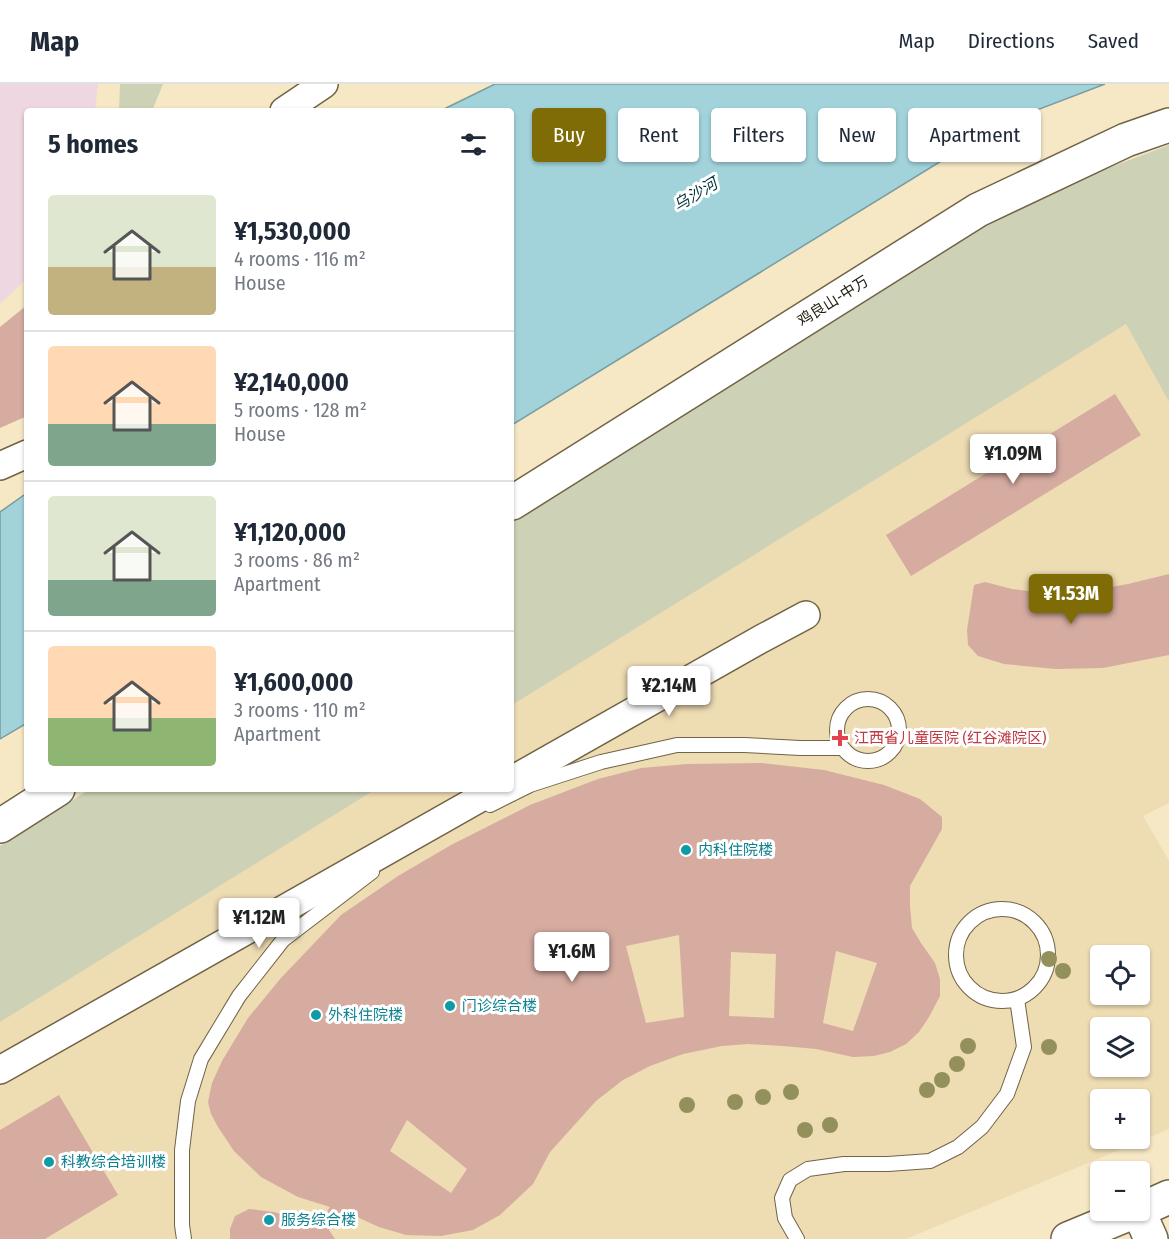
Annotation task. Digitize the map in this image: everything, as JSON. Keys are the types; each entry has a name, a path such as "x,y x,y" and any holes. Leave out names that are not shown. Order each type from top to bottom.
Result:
{"street":[{"path":"288,108 324,84"},
{"name":"鸡良山-中万","path":"514,502 978,210 1126,140 1169,125"},
{"path":"0,466 24,455"},
{"path":"514,779 806,615"},
{"path":"0,826 53,792"},
{"path":"0,1070 491,792"},
{"path":"1150,1205 1169,1197"},
{"path":"1068,1239 1112,1221"},
{"path":"1144,1221 1151,1239"}],"lane":[{"path":"184,1239 182,1150 188,1101 201,1059 240,996 283,940 371,873 438,832 530,785 601,762 677,745 842,748 858,760 879,760 895,746 899,736 900,726 896,715 881,701 870,698 860,699 850,704 843,710 836,729 842,748"},
{"path":"1003,909 1017,911 1030,918 1040,928 1046,941 1048,955 1046,969 1040,982 1030,992 1017,999 1001,1001 985,998 971,990 961,977 956,962 956,946 962,931 973,919 987,911 1003,909"},
{"path":"797,1239 785,1218 783,1198 790,1180 808,1169 844,1164 930,1161 958,1148 982,1127 1007,1094 1024,1047 1017,999"}],"shaded area":[{"path":"0,84 98,84 95,108 24,108 24,281 0,304"},
{"name":"江西省儿童医院 (红谷滩院区)","path":"1126,324 1169,402 1169,803 1143,816 1169,861 1169,1129 1150,1137 1150,1089 1090,1089 1090,1149 1121,1149 906,1239 0,1239 0,1010 334,792 514,792 514,686"}],"green space":[{"path":"120,84 163,84 153,108 119,108"},
{"path":"1169,145 1169,402 1126,324 514,704 514,521 983,225 1077,180"},
{"path":"85,792 371,792 0,1022 0,846"}],"water":[{"name":"乌沙河","path":"495,84 1105,84 1041,108 908,108 908,162 940,162 514,424 514,108 446,108"},
{"path":"24,495 24,725 0,739 0,512"}],"building":[{"path":"24,307 24,417 0,428 0,327"},
{"path":"1115,394 1141,435 911,576 886,535"},
{"path":"1169,574 1169,655 1103,668 1056,669 1004,664 978,656 968,645 967,630 974,585 985,582 1012,589 1044,593 1076,593"},
{"name":"门诊综合楼","path":"762,763 824,770 884,785 920,799 942,817 942,829 910,886 912,928 935,963 940,979 940,996 919,1032 906,1044 890,1052 874,1056 853,1057 816,1049 748,1044 722,1046 683,1054 650,1066 623,1080 596,1101 550,1152 533,1184 500,1215 473,1230 441,1236 406,1235 379,1227 348,1213 329,1230 335,1239 230,1239 230,1229 235,1216 249,1209 274,1212 319,1224 330,1207 298,1197 261,1177 234,1151 211,1114 208,1102 212,1083 222,1061 248,1018 281,978 341,915 398,876 451,845 530,805 598,779 641,768 687,764","holes":["679,935 684,1017 646,1023 626,946","836,951 877,963 853,1031 823,1023","731,952 776,954 774,1018 729,1016","407,1120 467,1169 451,1193 390,1151"]},
{"name":"科教综合培训楼","path":"59,1095 118,1195 45,1239 0,1239 0,1130"}],"place":[{"name":"江西省儿童医院 (红谷滩院区)","path":"840,738"},
{"name":"内科住院楼","path":"686,850"},
{"name":"门诊综合楼","path":"450,1006"},
{"name":"外科住院楼","path":"316,1015"},
{"name":"科教综合培训楼","path":"49,1162"},
{"name":"服务综合楼","path":"269,1220"}]}
